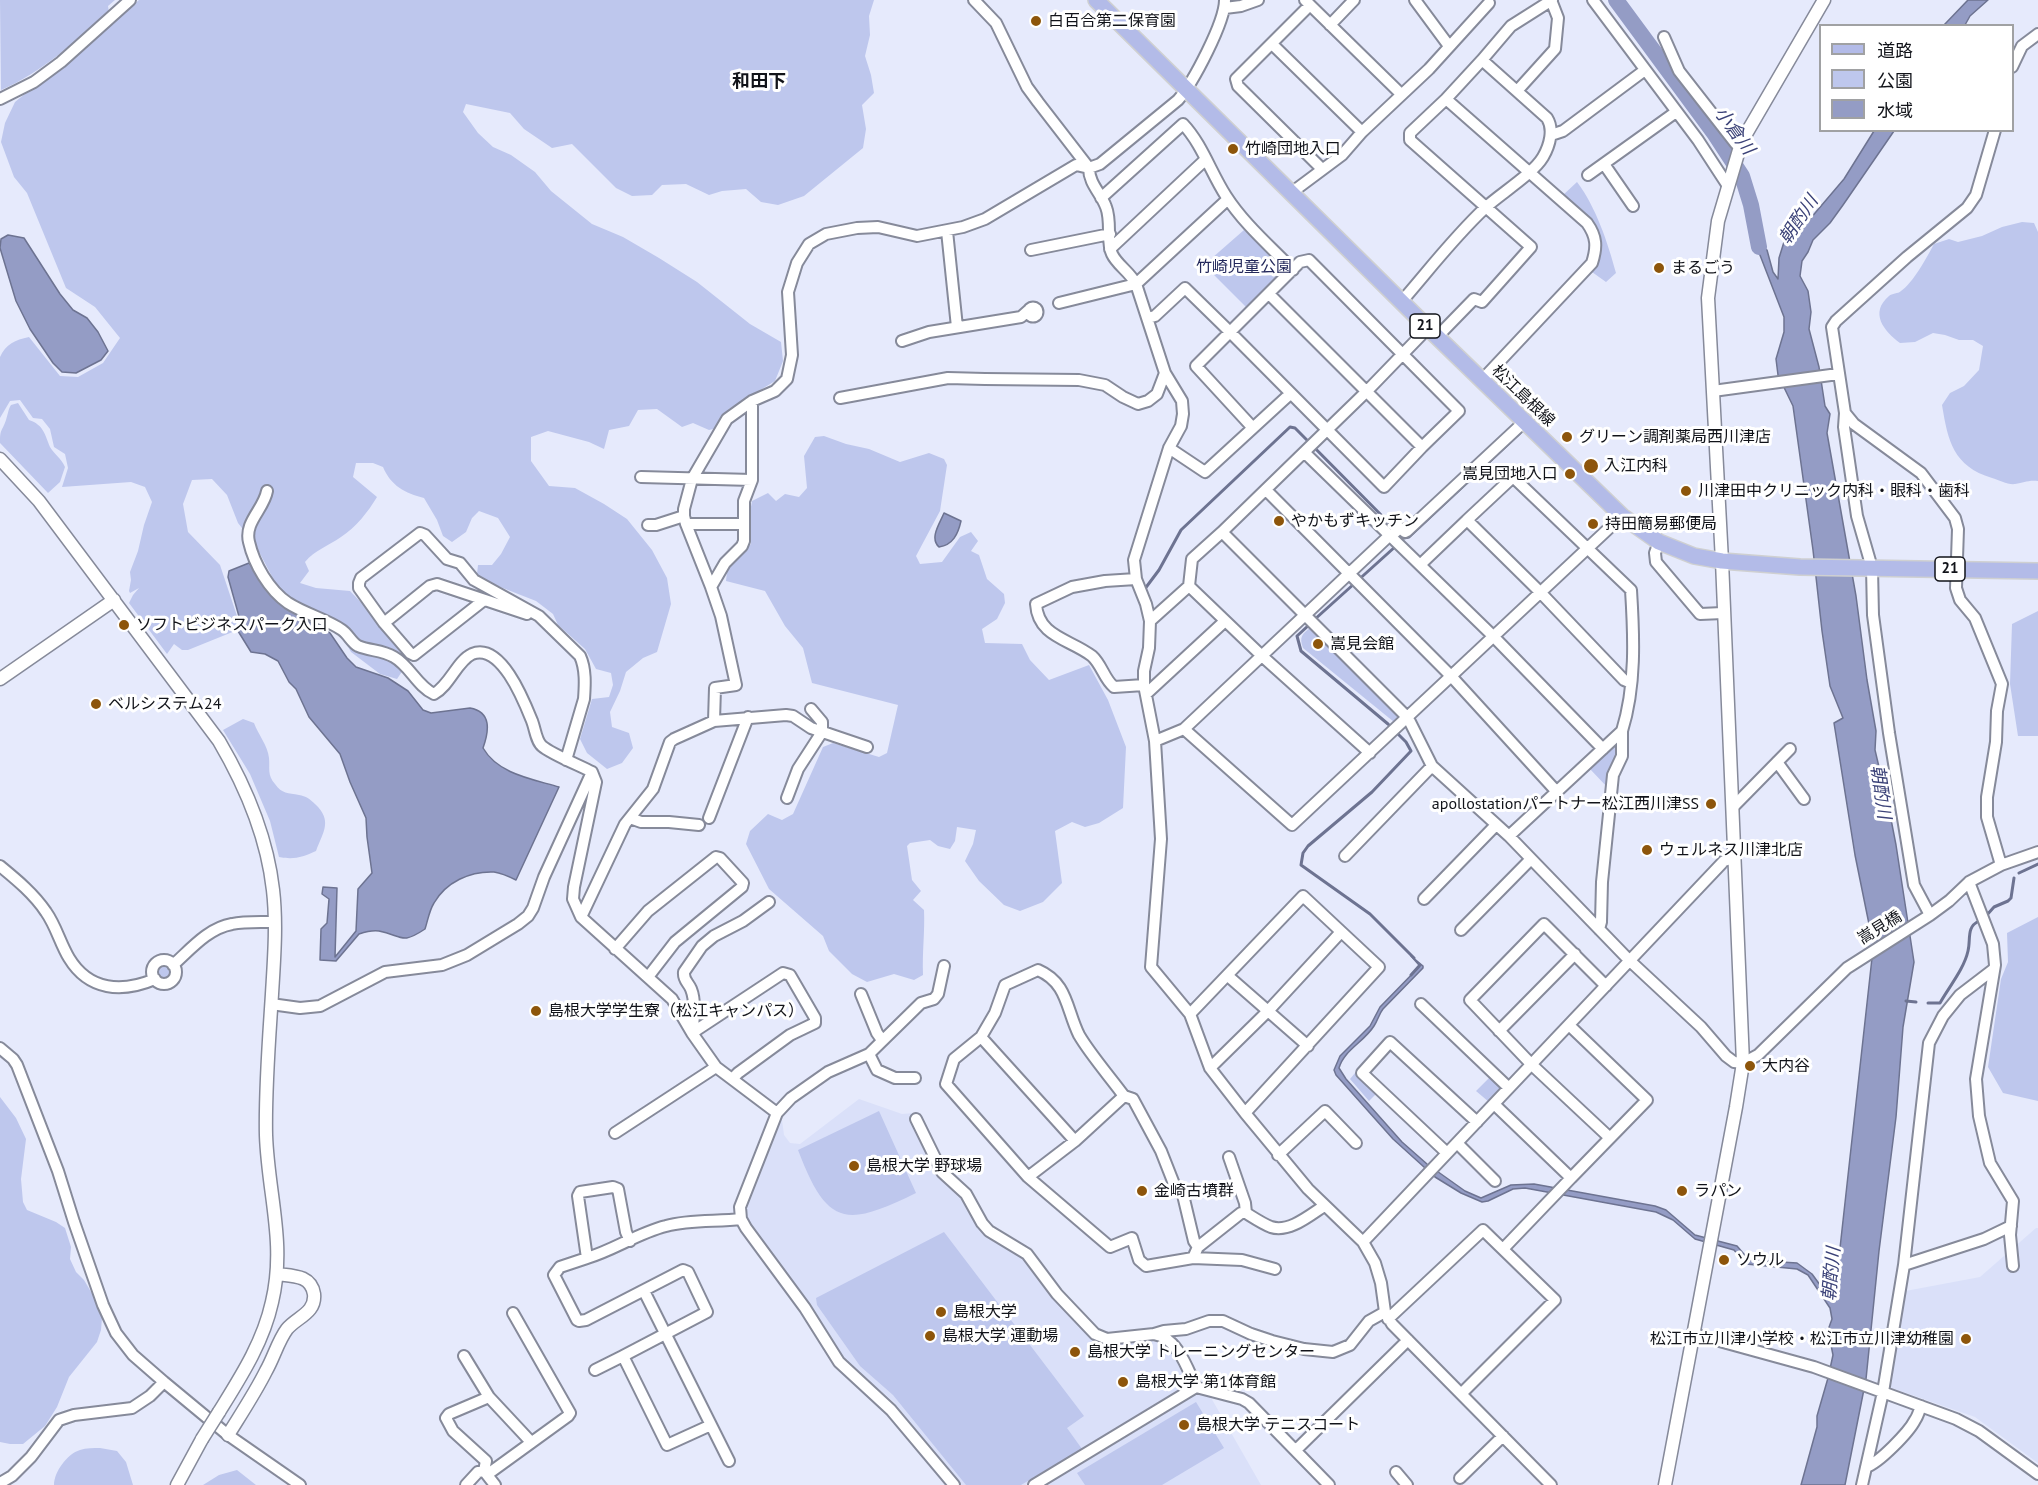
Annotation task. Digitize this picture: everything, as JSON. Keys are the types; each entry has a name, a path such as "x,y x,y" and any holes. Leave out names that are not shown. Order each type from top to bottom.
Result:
{"main road":[{"name":"松江島根線","path":"1096,0 1524,422 1622,516 1659,542 1694,556 1722,561 1800,567 2038,571"}],"street":[{"path":"0,99 34,82 61,62 130,0"},
{"path":"974,0 996,23 1028,87 1089,168 1091,181 1108,214 1110,249 1136,284 1166,373 1182,401 1184,414 1169,448 1134,560 1136,579 1150,621 1149,648 1144,671 1145,690 1155,741 1161,839 1151,967 1190,1014 1210,1068 1278,1155 1324,1206 1363,1242 1379,1274 1387,1315 1408,1340 1551,1485"},
{"path":"714,721 715,688 736,685 728,644 711,586 685,520 692,479 727,419 752,401 775,391 787,379 792,355 788,292 797,263 808,244 826,234 869,226 887,228 911,235 924,235 963,227 985,219 1076,165 1089,168 1100,164 1187,90 1197,72 1222,3 1241,6 1258,0"},
{"path":"1330,25 1354,0"},
{"path":"1415,0 1449,46"},
{"path":"1150,621 1189,586 1192,559 1305,453 1404,354 1474,299 1482,302 1531,248 1410,140 1410,133 1446,99 1511,26 1552,0 1558,18 1555,49 1517,91"},
{"path":"1593,0 1729,182"},
{"path":"1665,1485 1743,1063 1722,561 1708,298 1718,221 1738,147 1824,0"},
{"path":"1291,193 1342,155 1490,1"},
{"path":"1322,169 1238,86 1236,79 1272,44 1307,2 1401,94"},
{"path":"2014,65 2022,46 2038,34"},
{"path":"1664,37 1679,71 1738,147"},
{"path":"1272,44 1362,132"},
{"path":"1402,301 1460,234 1485,208 1542,159 1548,147 1551,124 1547,117 1482,60"},
{"path":"1551,135 1563,131 1645,70"},
{"path":"1446,99 1527,173 1587,223 1597,245 1592,263 1482,380"},
{"path":"1588,175 1676,112"},
{"path":"1101,198 1183,124 1195,136 1205,160 1228,199 1245,221 1293,270"},
{"path":"1926,917 1914,885 1889,733 1867,568 1844,427 1845,413 1834,374 1832,327 1907,257 1967,208 1976,195 1994,132"},
{"path":"1110,249 1205,160"},
{"path":"1604,164 1633,206"},
{"path":"1059,303 1136,284 1228,199"},
{"path":"947,231 957,327"},
{"path":"1031,250 1110,234"},
{"path":"1148,318 1155,316 1185,288 1230,332 1384,487 1459,411 1309,260 1300,262 1293,270 1230,332 1196,366 1253,428"},
{"path":"1269,294 1422,447"},
{"path":"902,341 929,332 1021,317 1030,309"},
{"path":"840,398 948,378 985,378 1079,380 1105,385 1138,404 1148,401 1156,394 1166,373"},
{"path":"1713,391 1834,374"},
{"path":"1169,448 1205,472 1290,394"},
{"path":"711,586 725,563 744,541 744,501 752,480 752,401"},
{"path":"1845,413 1854,424 1921,472 1955,518 1958,529 1956,588 1960,600 1975,618 2002,684 1987,797 1987,817 2001,865"},
{"path":"1155,741 1184,729 1262,656 1310,619 1354,578 1400,528 1407,531 1524,422"},
{"path":"1305,453 1395,536 1603,749"},
{"path":"0,459 39,501 208,725 241,781 259,827 273,890 275,922 266,1113 267,1150 278,1236 277,1274 272,1303 263,1333 245,1369 202,1438 177,1485"},
{"path":"640,477 752,480"},
{"path":"1421,564 1512,477 1631,590 1634,632 1629,708 1622,731 1622,756 1613,775 1599,929"},
{"path":"1266,490 1451,676 1557,792"},
{"path":"267,491 266,498 248,530 248,541 258,567 271,587 287,602 341,629 357,646 379,650 394,657 434,694 441,690 464,660 471,655 479,652 495,658 504,666 512,680 542,746 592,772 596,782 573,899 580,917 677,1005 692,1033 716,1067 777,1113"},
{"path":"1184,729 1292,825 1622,516"},
{"path":"648,525 685,520 744,524"},
{"path":"1467,520 1624,680 1631,683"},
{"path":"1222,532 1408,718 1432,766 1509,836 1629,960 1701,1027 1726,1056 1734,1062 1743,1063"},
{"path":"484,600 414,655 384,623 359,588 358,583 361,578 420,533 425,535 447,559 460,563 474,580 539,616 580,656 582,662 584,699 567,760"},
{"path":"1659,542 1655,553 1656,562 1700,614 1723,613"},
{"path":"1136,579 1105,581 1072,587 1036,604 1042,625 1069,644 1092,656 1111,686 1145,690 1225,621"},
{"path":"384,623 434,584 519,612 539,616"},
{"path":"1189,586 1262,656 1370,753"},
{"path":"0,679 114,600"},
{"path":"787,798 798,769 822,732 823,724 811,709"},
{"path":"580,917 625,824 653,789 670,742 714,721 786,715 793,716 811,728 867,747"},
{"path":"709,818 748,717"},
{"path":"1509,836 1622,731"},
{"path":"1732,808 1790,749"},
{"path":"1777,762 1804,799"},
{"path":"1345,856 1432,766"},
{"path":"271,1004 300,1008 320,1006 385,972 442,965 466,955 518,924 528,916 533,908 544,877 592,772"},
{"path":"630,818 641,822 699,825"},
{"path":"1424,899 1496,825"},
{"name":"嵩見橋","path":"1743,1063 1758,1055 1855,962 1949,901 1969,882 2001,865 2038,852"},
{"path":"615,949 648,911 716,857 720,858 743,883 742,887 675,942 648,977"},
{"path":"1363,1242 1724,861 1734,858"},
{"path":"1461,930 1531,860"},
{"path":"0,866 29,891 45,910 69,959 82,973 101,985 122,988 155,979"},
{"path":"1969,882 1993,944 1994,969 1976,1079 1979,1116 1990,1163 2013,1201 2010,1234 2013,1266"},
{"path":"1190,1014 1303,896 1379,967 1245,1113"},
{"path":"692,1033 694,1019 692,993 683,976 684,972 702,946 714,936 743,921 769,902"},
{"path":"173,965 221,927 242,923 275,922"},
{"path":"1606,986 1544,924 1470,1000 1532,1065 1610,1138"},
{"path":"1210,1068 1268,1011 1341,932"},
{"path":"1499,1030 1575,954"},
{"path":"165,961 173,965 176,973 172,981 163,984 155,979 153,972 157,963 165,961"},
{"path":"944,966 938,993 934,999 921,1003 869,1054 828,1072 791,1098 777,1113 740,1207 741,1219 746,1227 805,1308 839,1362 891,1410 954,1485"},
{"path":"1862,1485 1904,1265 1929,1043 1943,1016 1960,995 1994,969"},
{"path":"1198,1247 1194,1241 1184,1195 1174,1184 1161,1151 1133,1099 1124,1096 1080,1035 1062,990 1050,975 1038,970 1005,985 995,1012 981,1037 954,1059 946,1084 1028,1177 1110,1247 1131,1238 1139,1260 1146,1266 1194,1258 1242,1260 1275,1269"},
{"path":"692,1033 783,973 790,975 815,1018 815,1023 790,1035 732,1079"},
{"path":"1228,976 1308,1046"},
{"path":"861,994 882,1040"},
{"path":"1421,1004 1509,1088"},
{"path":"1503,1250 1647,1100 1570,1026"},
{"path":"981,1037 1075,1141"},
{"path":"1447,1153 1362,1073 1390,1042 1477,1122"},
{"path":"0,1048 17,1065 58,1171 103,1305 116,1333 133,1354 228,1435 300,1485"},
{"path":"869,1054 877,1070 895,1077 915,1078"},
{"path":"615,1133 716,1067"},
{"path":"1028,1177 1075,1141 1124,1096"},
{"path":"1494,1104 1571,1178"},
{"path":"1278,1155 1325,1111 1356,1143"},
{"path":"916,1119 942,1172 966,1194 982,1223 989,1231 1027,1254 1058,1294 1095,1334 1107,1339 1154,1334 1223,1321 1272,1341 1333,1352 1350,1345 1364,1326 1387,1315 1484,1230 1555,1300 1462,1393"},
{"path":"1456,1143 1495,1181"},
{"path":"1229,1157 1245,1203 1246,1213"},
{"path":"587,1258 578,1196 582,1191 613,1186 618,1189 626,1232 630,1241"},
{"path":"1246,1213 1272,1228 1279,1229 1298,1222 1324,1206"},
{"path":"1194,1258 1198,1247 1233,1218 1246,1213"},
{"path":"595,1370 706,1314 707,1310 688,1272 683,1270 579,1321 554,1275 560,1267 609,1252 651,1230 668,1225 741,1219"},
{"path":"1904,1265 1984,1239 2011,1226"},
{"path":"228,1435 263,1377 286,1330 308,1313 314,1302 313,1290 308,1281 301,1277 277,1274"},
{"path":"644,1290 729,1461"},
{"path":"466,1485 478,1472 486,1473 570,1413 513,1314"},
{"path":"1154,1334 1160,1335 1174,1345 1196,1387"},
{"path":"1694,1335 1814,1367 1968,1424 2038,1474"},
{"path":"1296,1450 1408,1340"},
{"path":"464,1356 489,1397 531,1442"},
{"path":"623,1356 667,1445 711,1425"},
{"path":"0,1483 12,1476 31,1457 59,1420 74,1414 132,1408 150,1396 164,1382"},
{"path":"1034,1485 1196,1387 1242,1399 1249,1403 1329,1485"},
{"path":"489,1397 449,1414 446,1418 453,1431 486,1461 486,1473 495,1485"},
{"path":"1866,1467 1876,1463 1909,1429 1921,1406"},
{"path":"1460,1478 1503,1436"},
{"path":"1396,1472 1407,1485"}],"shaded area":[{"name":"島根大学","path":"859,1099 902,1114 914,1113 914,1127 941,1180 957,1191 972,1214 1020,1252 1094,1339 1154,1339 1165,1343 1176,1359 1188,1385 1025,1485 961,1485 894,1402 843,1357 749,1222 746,1207 776,1124 782,1120 784,1135 790,1143 800,1144"},
{"name":"松江市立川津小学校・松江市立川津幼稚園","path":"2038,1228 2038,1463 1975,1417 1889,1387 1900,1292 1980,1277"},
{"path":"1194,1393 1210,1396 1261,1485 1037,1485"}],"green space":[{"path":"0,0 115,0 108,6 109,12 58,55 31,74 1,90"},
{"path":"139,0 874,0 869,16 870,35 865,56 874,93 862,105 866,129 863,148 804,196 778,205 761,202 746,189 722,191 709,195 686,184 662,185 652,195 632,196 616,188 572,144 552,148 524,129 510,113 466,104 463,112 478,133 493,147 511,155 535,172 551,191 592,224 623,237 659,258 697,282 750,324 781,342 783,361 775,381 729,409 717,428 709,430 693,423 682,427 657,409 638,410 629,426 609,430 604,449 589,442 548,431 531,437 531,461 549,486 575,488 627,519 652,550 667,578 671,604 657,652 643,658 626,672 610,712 612,727 629,733 633,748 622,763 607,769 587,753 580,739 592,699 609,697 613,685 611,673 596,669 585,649 558,625 553,614 536,601 485,581 477,574 478,565 492,565 510,537 498,518 479,511 472,518 466,532 452,542 443,536 424,498 399,488 386,474 383,467 373,463 356,463 353,477 377,497 352,529 317,551 305,562 309,571 300,583 316,588 350,591 380,622 409,661 397,679 380,674 351,652 333,620 300,605 278,588 256,546 238,523 227,495 212,479 192,480 183,504 188,532 220,565 237,616 235,631 188,650 182,650 174,644 167,654 129,603 139,588 130,593 130,572 152,502 145,487 131,482 62,487 68,468 65,454 54,447 50,429 42,419 33,418 20,400 10,401 0,418 0,357 12,343 29,337 60,376 78,377 103,363 120,338 95,307 66,288 27,193 14,177 1,142 5,123 15,102"},
{"path":"1577,182 1596,214 1613,262 1616,273 1606,282 1592,272 1602,248 1596,228 1562,196"},
{"path":"2022,222 2034,223 2038,232 2038,481 2012,484 1979,473 1969,467 1955,451 1944,418 1942,405 1950,393 1964,386 1979,370 1983,346 1973,340 1959,340 1933,333 1915,342 1900,343 1884,327 1879,315 1883,302 1890,295 1906,287 1934,244 1949,239 1958,242 1982,236 2002,227"},
{"name":"竹崎児童公園","path":"1244,230 1285,269 1247,308 1204,265"},
{"path":"18,403 29,420 41,428 50,447 65,467 60,482 48,493 0,443 1,432 10,407"},
{"path":"824,436 869,449 900,462 929,453 944,459 947,465 940,511 916,556 920,564 942,562 960,537 971,532 978,541 971,551 979,555 987,579 1004,594 1005,603 997,619 982,629 985,643 1022,644 1030,660 1049,680 1089,665 1108,700 1126,747 1123,808 1099,823 1085,827 1072,822 1055,831 1062,883 1043,902 1020,911 1004,905 979,881 965,861 973,844 976,830 957,827 955,841 950,849 938,846 930,840 910,843 907,846 912,880 921,891 913,900 924,910 923,975 914,980 894,974 867,982 852,974 829,951 823,936 769,889 746,844 750,831 768,814 782,820 793,814 823,747 833,743 879,757 887,753 898,705 812,683 803,648 785,626 765,591 726,581 728,563 751,544 747,530 752,501 768,493 776,501 785,494 799,497 807,488 804,456 815,437"},
{"path":"2038,611 2038,736 2018,736 2010,684 2012,624"},
{"path":"1311,627 1397,711 1398,718 1394,722 1303,648 1302,636"},
{"path":"243,719 254,723 267,749 272,781 280,790 308,798 324,816 324,832 316,851 298,857 279,857 270,821 250,774 223,730"},
{"path":"1619,742 1619,746 1608,788 1590,769"},
{"path":"2038,917 2038,1101 2003,1093 1988,1067 2001,979 2008,962 2007,933"},
{"path":"164,965 169,967 171,972 169,977 164,979 159,977 157,972 159,967"},
{"path":"1355,1073 1377,1093 1369,1101 1350,1079"},
{"path":"1491,1076 1502,1086 1489,1102 1476,1091"},
{"path":"0,1097 16,1118 26,1139 21,1179 23,1202 27,1210 65,1228 71,1247 70,1259 76,1272 84,1280 97,1302 102,1318 97,1342 69,1377 57,1407 45,1426 23,1444 0,1442"},
{"name":"島根大学 野球場","path":"879,1111 916,1193 872,1212 855,1215 841,1213 829,1206 819,1194 798,1150"},
{"name":"島根大学 運動場","path":"944,1232 1084,1416 1067,1428 1082,1449 1021,1485 966,1485 893,1395 860,1366 817,1305 816,1298"},
{"name":"島根大学 テニスコート","path":"1196,1402 1224,1448 1162,1485 1085,1485 1077,1473"},
{"path":"100,1448 117,1451 126,1462 133,1485 54,1485 59,1469 70,1455 82,1449"},
{"path":"237,1470 256,1485 203,1485 219,1475"}],"water":[{"path":"1968,0 1988,0 1970,16 1966,24 1945,24"},
{"name":"朝酌川","path":"1873,132 1893,132 1830,223 1813,240 1802,261 1800,276 1808,291 1811,312 1809,329 1819,367 1825,406 1830,414 1827,433 1856,596 1876,731 1875,750 1890,802 1889,809 1914,962 1903,1027 1896,1117 1866,1379 1845,1485 1801,1485 1833,1355 1828,1330 1832,1319 1830,1308 1808,1275 1797,1269 1746,1264 1734,1250 1695,1239 1673,1220 1656,1212 1525,1188 1513,1189 1482,1202 1461,1193 1435,1177 1393,1139 1334,1070 1340,1056 1370,1026 1380,1007 1419,967 1411,956 1423,968 1383,1009 1370,1032 1345,1056 1339,1068 1346,1079 1402,1142 1427,1164 1465,1191 1481,1198 1511,1185 1534,1184 1655,1206 1666,1210 1695,1235 1737,1246 1749,1260 1797,1263 1812,1274 1831,1300 1840,1248 1872,958 1881,953 1869,934 1855,855 1834,723 1843,718 1830,686 1793,406 1778,375 1776,359 1784,332 1784,317 1754,234 1755,220 1760,240 1767,250 1773,272 1778,279 1779,258 1784,242 1804,226 1844,179"},
{"path":"8,235 24,238 60,294 73,310 87,318 98,332 108,351 101,360 76,373 62,372 53,363 30,329 16,301 0,248 1,239"},
{"path":"944,513 961,521 954,538 948,544 939,547 935,535"},
{"path":"249,563 288,607 330,633 356,667 388,678 408,691 423,710 431,713 470,708 477,710 487,723 487,735 483,748 489,757 516,774 559,787 516,880 494,872 476,873 460,879 439,896 431,909 425,929 417,934 402,938 379,931 359,934 336,961 320,960 321,929 327,923 329,899 322,894 323,887 337,888 335,957 356,931 358,889 372,873 366,818 340,754 309,717 296,689 289,682 278,661 265,654 251,652 238,631 240,620 228,577 229,571"}],"waterway":[{"name":"小倉川","path":"1616,0 1714,133 1742,176 1751,205 1759,247"},
{"path":"1144,590 1159,570 1181,530 1290,427 1295,428 1395,529"},
{"path":"1404,538 1409,537 1520,433"},
{"path":"1314,620 1396,546"},
{"path":"1309,625 1297,636 1301,651 1388,724 1406,742 1411,751 1372,792 1308,846 1303,853 1301,865 1370,914 1414,958"},
{"path":"2019,873 2038,864"},
{"path":"1986,916 1994,907 2011,898 2014,878"},
{"path":"1928,1003 1940,1003 1956,978 1966,958 1972,927 1979,921"},
{"path":"1411,975 1420,965"},
{"path":"1906,1001 1916,1002"}],"place":[{"name":"白百合第二保育園","path":"1036,21"},
{"name":"竹崎団地入口","path":"1233,149"},
{"name":"まるごう","path":"1659,268"},
{"name":"グリーン調剤薬局西川津店","path":"1567,437"},
{"name":"入江内科","path":"1591,466"},
{"name":"嵩見団地入口","path":"1570,474"},
{"name":"川津田中クリニック内科・眼科・歯科","path":"1686,491"},
{"name":"やかもずキッチン","path":"1279,521"},
{"name":"持田簡易郵便局","path":"1593,524"},
{"name":"ソフトビジネスパーク入口","path":"124,625"},
{"name":"嵩見会館","path":"1318,644"},
{"name":"ベルシステム24","path":"96,704"},
{"name":"apollostationパートナー松江西川津SS","path":"1711,804"},
{"name":"ウェルネス川津北店","path":"1647,850"},
{"name":"島根大学学生寮（松江キャンパス）","path":"536,1011"},
{"name":"大内谷","path":"1750,1066"},
{"name":"島根大学 野球場","path":"854,1166"},
{"name":"金崎古墳群","path":"1142,1191"},
{"name":"ラパン","path":"1682,1191"},
{"name":"ソウル","path":"1724,1260"},
{"name":"島根大学","path":"941,1312"},
{"name":"島根大学 運動場","path":"930,1336"},
{"name":"松江市立川津小学校・松江市立川津幼稚園","path":"1966,1339"},
{"name":"島根大学 トレーニングセンター","path":"1075,1352"},
{"name":"島根大学 第1体育館","path":"1123,1382"},
{"name":"島根大学 テニスコート","path":"1184,1425"}],"district":[{"name":"和田下","path":"759,82"}]}
